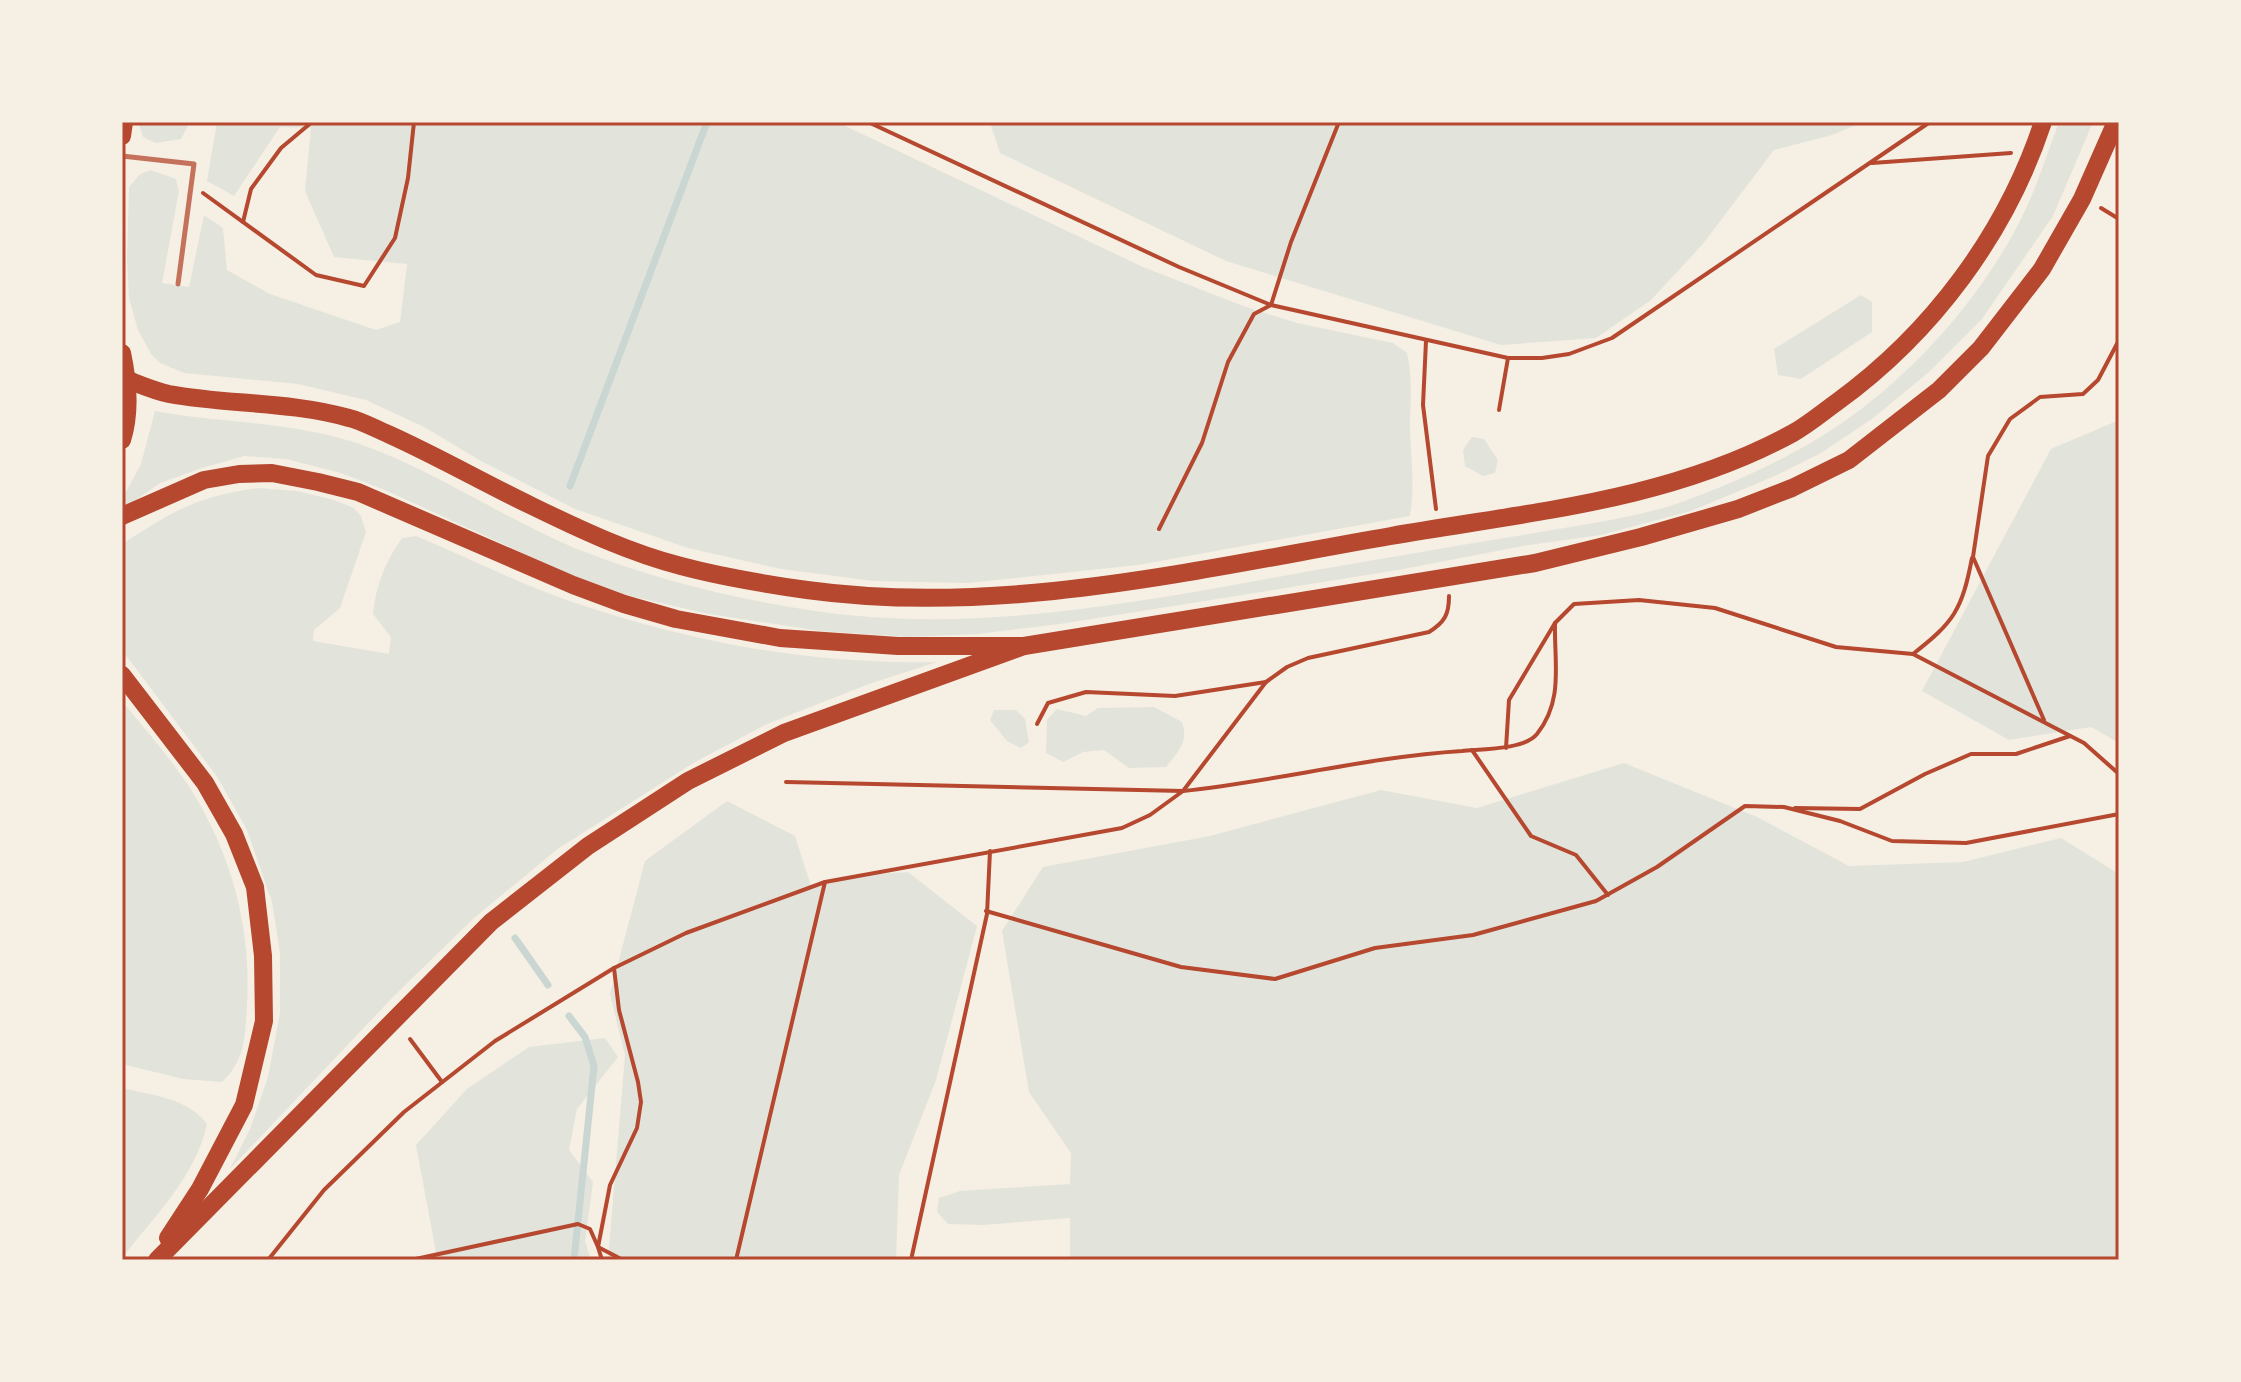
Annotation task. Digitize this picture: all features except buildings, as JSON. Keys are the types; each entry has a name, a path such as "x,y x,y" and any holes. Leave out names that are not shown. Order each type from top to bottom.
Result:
{"main road":[{"path":"122,136 124,122"},
{"path":"128,380 166,393 270,403 352,418 607,540 677,565 738,578 861,596 1004,596 1098,586 1627,496 1715,470 1797,431 1861,384 1908,342 1943,302 1978,255 2014,195 2043,122"},
{"path":"122,516 204,480 272,473 358,492 573,585 676,619 780,638 898,646 1024,646 1535,563 1738,509 1792,488 1849,460 1939,390 1981,348 2042,269 2082,199 2116,122"},
{"path":"122,353 128,380 126,427 122,440"},
{"path":"155,1260 491,922 588,846 688,781 784,733 1024,646"},
{"path":"122,675 205,783 234,834 255,887 263,956 264,1021 244,1105 200,1189 155,1260"}],"lane":[{"path":"122,156 194,164 178,284"}],"path":[{"path":"243,222 251,189 281,148 312,122"},
{"path":"192,184 316,275 364,286 395,238 408,178 414,122"},
{"path":"868,122 1179,267 1271,305 1508,358 1569,354 1612,338 1930,122"},
{"path":"1159,529 1202,443 1228,362 1254,314 1271,305 1291,242 1339,122"},
{"path":"1869,163 2033,151"},
{"path":"1913,654 1943,630 1965,595 1988,456 2010,419 2040,397 2083,394 2098,380 2119,340"},
{"path":"1426,341 1423,405 1437,515"},
{"path":"1499,410 1508,358"},
{"path":"1973,557 2045,722"},
{"path":"268,1260 324,1190 404,1112 495,1041 614,968 686,933 825,882 1122,828 1150,815 1183,791 1266,682 1287,667 1308,658 1429,632 1446,618 1449,594"},
{"path":"1506,748 1509,700 1555,623 1574,604 1639,600 1715,608 1836,647 1913,654 2084,743 2119,774"},
{"path":"786,782 1183,791 1232,786 1417,754 1506,748 1535,737 1550,714 1557,690 1555,623"},
{"path":"1037,724 1048,703 1086,692 1175,696 1266,682"},
{"path":"986,911 1181,967 1275,979 1375,948 1473,935 1596,901 1657,867 1745,806 1860,809 1925,774 1971,754 2016,754 2071,736"},
{"path":"1472,750 1531,836 1576,855 1608,895"},
{"path":"1784,807 1840,821 1892,841 1966,843 2119,814"},
{"path":"911,1260 986,911 990,851"},
{"path":"736,1260 825,882"},
{"path":"598,1247 610,1185 637,1128 641,1102 619,1010 614,968"},
{"path":"410,1039 442,1082"},
{"path":"411,1260 578,1224 590,1229 602,1260"},
{"path":"598,1247 623,1260"}],"shaded area":[{"path":"138,122 190,122 181,139 156,143 143,137"},
{"path":"217,122 837,122 1143,267 1243,306 1297,323 1393,343 1407,353 1410,372 1410,516 1138,565 968,583 873,581 781,569 688,548 575,509 481,461 424,427 366,400 298,384 184,373 160,363 151,354 138,330 129,298 127,260 129,187 140,174 151,170 176,179 179,191 162,283 189,287 204,215 223,228 227,270 270,294 376,330 400,322 407,264 334,257 305,191 311,128 280,127 234,196 207,181"},
{"path":"990,122 1863,122 1832,135 1774,150 1702,245 1651,300 1596,338 1501,345 1226,261 1000,153"},
{"path":"2059,122 2093,122 2053,216 1982,319 1929,372 1872,419 1821,453 1775,476 1691,511 1601,535 1060,624 978,634 907,637 820,631 709,614 630,596 571,575 387,491 341,473 286,459 244,456 202,468 160,483 122,510 122,499 141,464 155,411 287,427 365,446 446,483 550,537 664,579 815,611 881,618 948,619 1015,616 1148,600 1628,516 1682,502 1775,462 1858,412 1917,361 1969,301 2012,236 2029,202"},
{"path":"1861,295 1872,302 1872,332 1801,379 1778,375 1774,349"},
{"path":"2119,420 2119,743 2091,727 2009,740 1922,691 2051,449"},
{"path":"1472,437 1484,439 1498,460 1495,473 1483,476 1465,466 1463,450"},
{"path":"257,488 297,491 334,500 354,508 361,516 366,532 340,608 314,630 313,641 389,654 391,637 373,614 376,593 386,565 402,538 416,536 524,584 653,627 794,654 889,662 937,662 869,684 767,724 695,762 559,848 474,918 394,996 230,1169 250,1129 268,1077 280,1013 280,953 272,902 247,830 218,778 122,650 122,544 185,507 217,496"},
{"path":"122,701 200,804 218,841 234,886 247,957 245,1037 236,1065 222,1082 183,1079 122,1064"},
{"path":"1154,707 1182,722 1184,729 1181,746 1166,767 1129,768 1104,750 1083,752 1063,762 1046,753 1047,720 1057,709 1086,716 1098,708"},
{"path":"994,710 1016,710 1025,719 1029,742 1021,748 1007,741 990,720"},
{"path":"1624,763 1757,817 1849,866 1963,862 2061,838 2119,874 2119,1260 1070,1260 1070,1218 982,1225 948,1224 937,1212 939,1198 960,1191 1070,1184 1071,1153 1029,1092 1002,931 1043,867 1210,836 1381,790 1477,808"},
{"path":"727,801 795,836 812,889 848,876 908,872 977,926 936,1080 899,1175 896,1260 608,1260 625,1055 610,994 645,861"},
{"path":"605,1038 618,1057 577,1109 569,1150 593,1182 585,1241 591,1260 431,1260 437,1258 416,1145 467,1089 529,1047"},
{"path":"122,1088 179,1103 190,1108 207,1124 202,1143 184,1178 122,1258"}],"waterway":[{"path":"570,486 707,122"},
{"path":"515,938 548,985"},
{"path":"569,1016 585,1037 594,1066 574,1260"}]}
